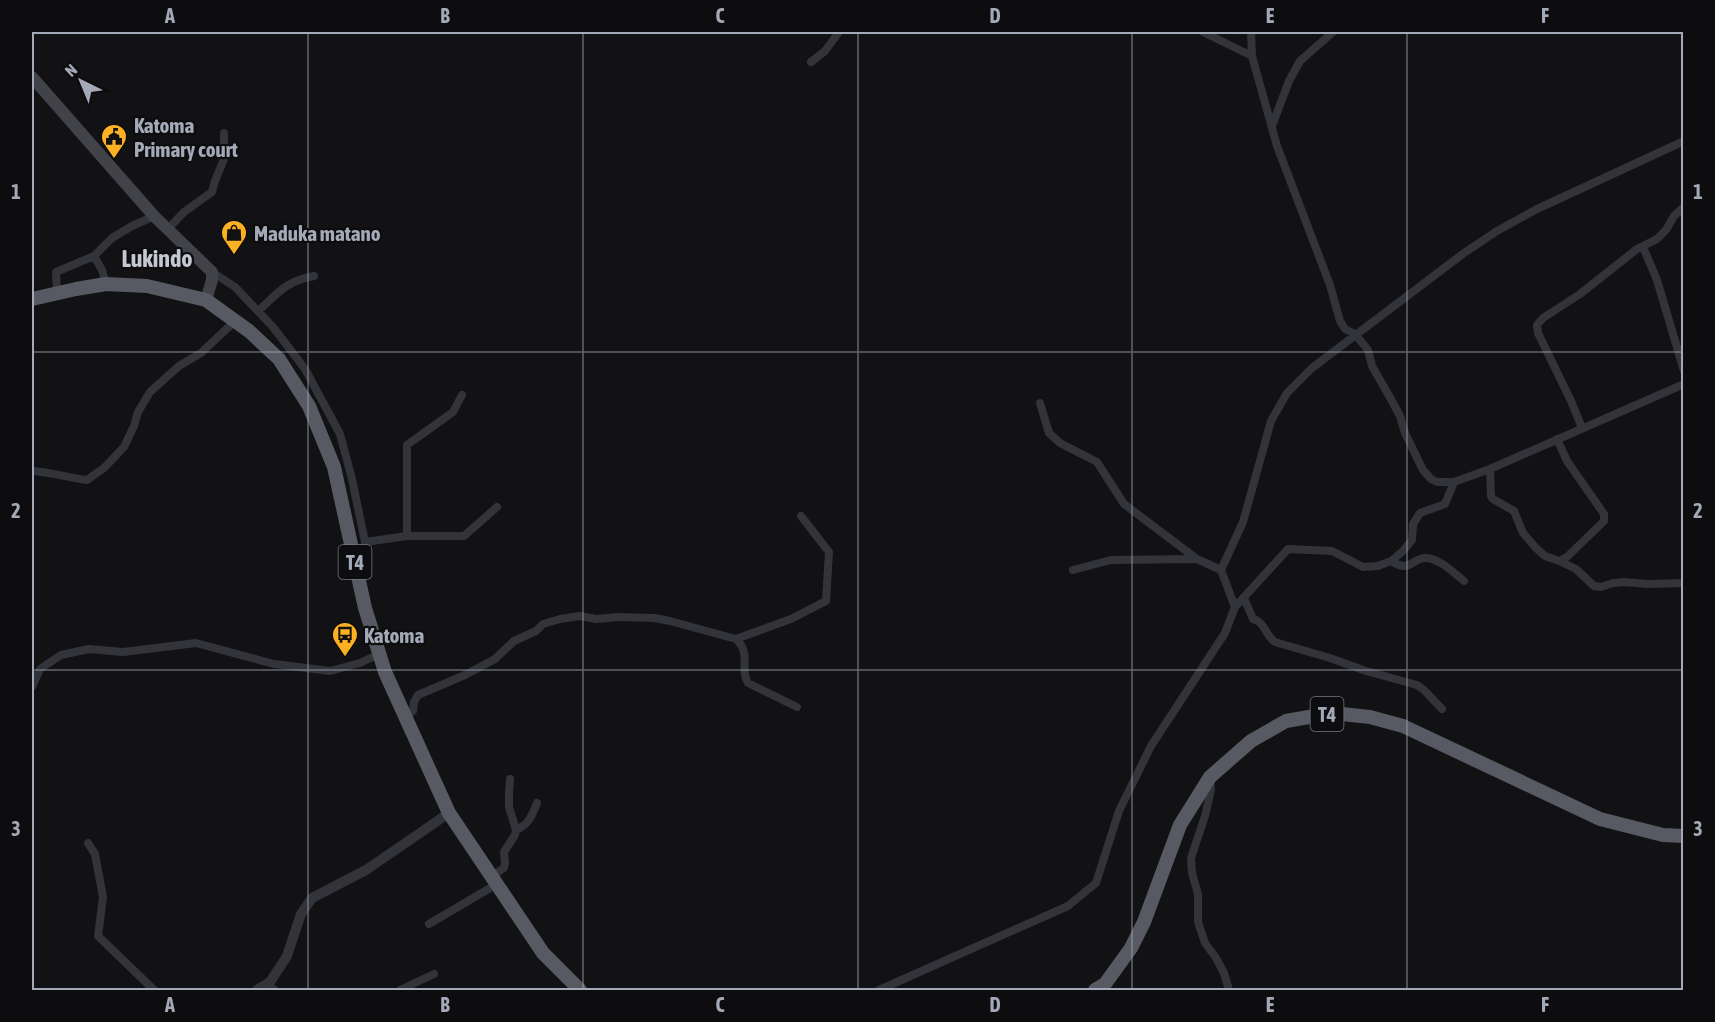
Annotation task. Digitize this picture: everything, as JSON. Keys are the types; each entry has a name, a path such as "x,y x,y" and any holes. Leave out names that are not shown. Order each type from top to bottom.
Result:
{"highway":[{"name":"T4","path":"32,299 106,284 147,286 206,300 249,331 279,359 309,406 334,467 365,608 379,654 449,813 543,952 580,990"},
{"name":"T4","path":"1095,990 1104,984 1131,948 1144,922 1180,825 1210,777 1251,741 1286,721 1332,713 1370,717 1403,726 1600,819 1663,835 1683,836"}],"main road":[{"path":"32,77 154,216 212,272 206,300"}],"street":[{"path":"811,62 825,51 839,32"},
{"path":"1203,32 1252,56"},
{"path":"1251,32 1252,56 1281,157 1330,285 1340,321 1345,329 1355,334 1368,350 1372,366 1400,416 1405,433 1423,470 1431,479 1437,482 1454,482 1490,469 1683,384"},
{"path":"1272,127 1289,81 1300,61 1333,32"},
{"path":"168,229 184,212 212,192 224,159 224,133"},
{"path":"1221,570 1243,522 1271,421 1287,393 1312,368 1355,334 1505,226 1683,141"},
{"path":"1582,428 1538,333 1537,325 1543,318 1580,294 1637,249 1661,235 1683,207"},
{"path":"57,293 56,272 94,256 112,238 154,216"},
{"path":"1643,247 1657,280 1683,371"},
{"path":"94,256 102,270 106,284"},
{"path":"212,272 235,287 273,327 305,369 340,434 365,542 364,560 357,571"},
{"path":"258,311 281,289 300,278 314,276"},
{"path":"32,471 87,480 104,468 123,447 134,426 138,412 150,392 179,366 201,353 235,321"},
{"path":"407,536 407,445 453,412 462,395"},
{"path":"1040,403 1049,433 1060,443 1097,462 1124,504 1197,559 1221,570 1235,607"},
{"path":"1557,439 1567,461 1604,514 1604,521 1597,529 1567,557 1559,561"},
{"path":"1490,469 1493,499 1515,512 1523,533 1536,548 1545,556 1576,569 1594,586 1601,587 1624,582 1683,584"},
{"path":"879,990 1068,906 1096,883 1119,811 1151,746 1225,633 1235,607 1288,549 1332,551 1364,567 1378,566 1391,561 1412,540 1413,524 1416,518 1430,508 1445,504 1454,482"},
{"path":"365,542 407,536 464,536 497,507"},
{"path":"736,639 791,620 826,601 829,552 801,516"},
{"path":"1391,561 1403,566 1430,558 1464,581"},
{"path":"1073,570 1112,560 1197,559"},
{"path":"1244,598 1252,619 1261,624 1275,642 1417,685 1442,709"},
{"path":"405,716 413,711 418,695 495,659 514,641 536,631 543,624 580,616 596,619 654,618 736,639 745,652 745,675 748,683 797,707"},
{"path":"32,687 40,669 61,655 89,649 123,652 196,643 274,664 330,670 360,663 379,654"},
{"path":"1210,777 1211,790 1205,816 1191,858 1192,873 1198,894 1198,922 1205,943 1224,973 1229,990"},
{"path":"429,924 494,880 504,868 504,852 516,830 509,807 510,779"},
{"path":"516,830 531,819 537,803"},
{"path":"266,989 287,956 301,915 312,898 366,870 449,813"},
{"path":"88,843 95,854 103,897 98,936 154,990"},
{"path":"400,990 434,974"}],"place":[{"name":"Katoma Primary court","path":"114,160"},
{"name":"Maduka matano","path":"234,256"},
{"name":"Katoma","path":"345,658"}],"district":[{"name":"Lukindo","path":"157,258"}]}
